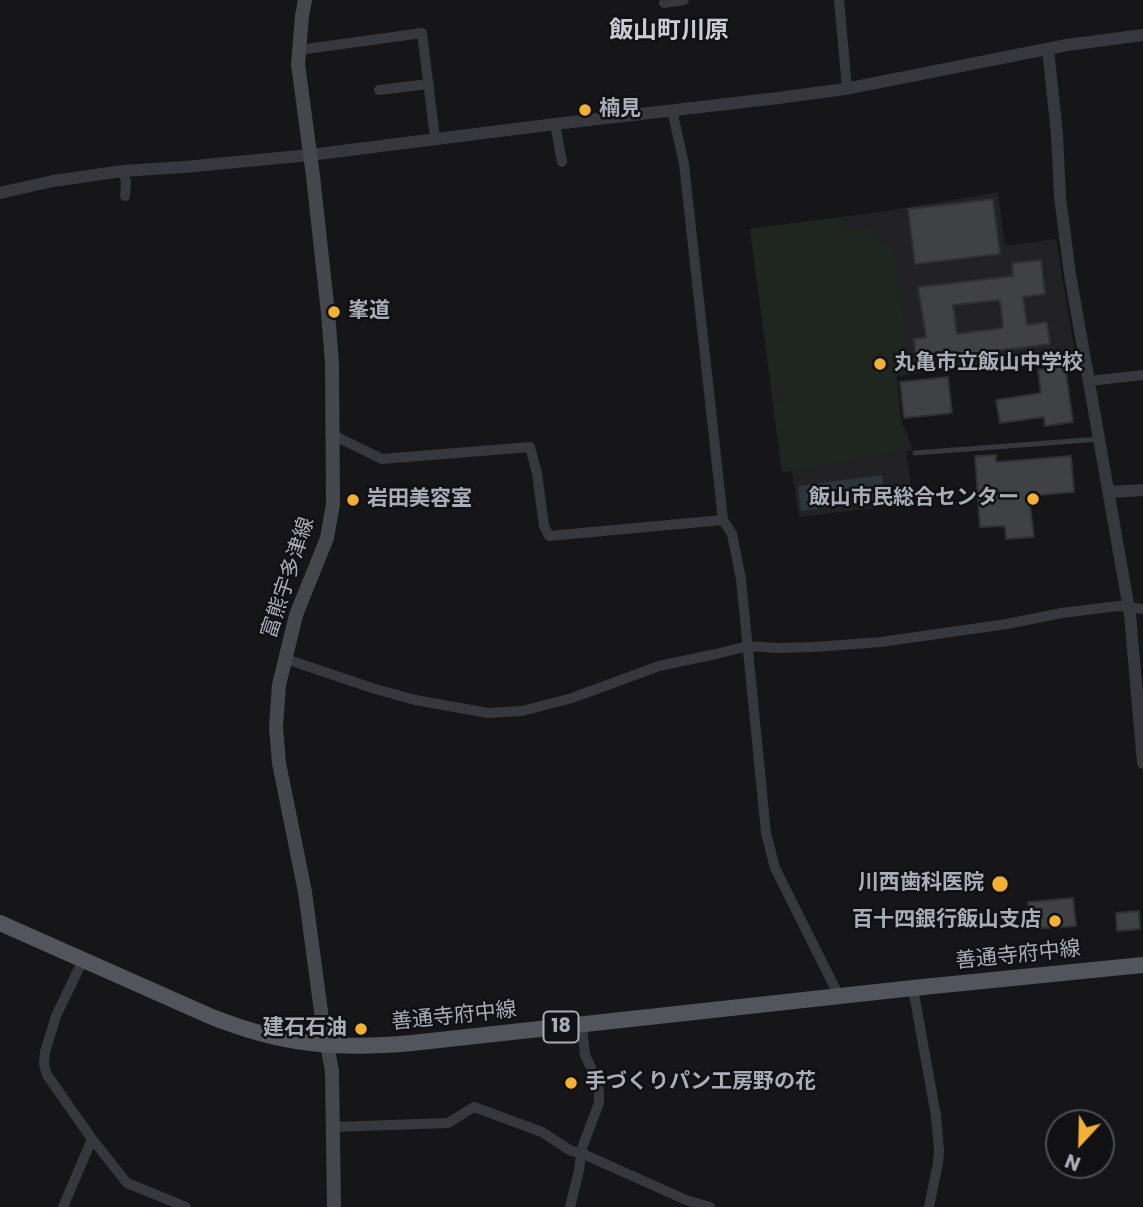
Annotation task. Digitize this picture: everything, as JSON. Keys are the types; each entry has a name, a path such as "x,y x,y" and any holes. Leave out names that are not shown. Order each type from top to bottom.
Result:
{"main road":[{"name":"富熊宇多津線","path":"305,0 298,64 332,363 333,504 331,522 319,561 296,615 279,685 275,727 332,1071 334,1207"},
{"name":"善通寺府中線","path":"0,923 242,1029 299,1043 353,1047 1143,965"}],"street":[{"path":"664,3 684,0"},
{"path":"839,0 847,88"},
{"path":"299,50 422,33 435,138"},
{"path":"0,194 53,181 122,171 310,155 778,98 847,88 1048,49 1143,35"},
{"path":"1048,49 1060,197 1070,274 1129,607 1143,763"},
{"path":"379,90 429,84"},
{"path":"672,110 684,164 723,520 732,534 741,579 766,833 775,868 839,996"},
{"path":"555,124 562,162"},
{"path":"122,171 126,182 125,196"},
{"path":"1089,381 1143,375"},
{"path":"333,435 382,459 530,447 537,473 544,526 549,536 723,520"},
{"path":"1110,492 1143,490"},
{"path":"286,659 415,700 488,713 522,711 572,698 659,666 748,646 789,648 881,642 1007,624 1062,613 1118,607 1143,609"},
{"path":"83,960 56,1016 45,1052 47,1075 127,1183 186,1207"},
{"path":"913,988 938,1139 938,1163 929,1207"},
{"path":"570,1207 581,1153 599,1102 594,1073 585,1055 582,1025"},
{"path":"333,1127 447,1123 474,1107 542,1132 571,1151 686,1200 710,1207"},
{"path":"63,1207 92,1139"}],"lane":[{"path":"915,453 1100,439"}],"shaded area":[{"name":"丸亀市立飯山中学校","path":"998,192 1005,246 1056,239 1075,353 897,376 901,419 913,450 906,451 913,500 909,504 799,517 792,471 782,472 750,229 880,212"},
{"path":"840,217 842,231 871,229 884,244 893,243 911,374 896,376 906,450 782,472 773,403 789,401 771,386 750,229"},
{"path":"882,475 885,500 801,511 798,486"}],"building":[{"path":"993,199 1000,254 915,264 908,209"},
{"path":"1041,260 1045,294 1023,297 1027,325 1047,322 1050,344 916,361 914,339 926,337 918,287 1013,276 1012,263","holes":["1000,300 1003,328 957,334 953,305"]},
{"path":"1065,366 1073,422 1045,426 1044,417 1000,423 996,400 1041,393 1038,370"},
{"path":"948,377 952,413 904,418 900,382"},
{"path":"996,455 996,462 1071,456 1074,492 1029,496 1034,537 1006,539 1005,526 980,527 975,456"},
{"path":"1073,898 1076,926 1031,929 1028,902"},
{"path":"1139,911 1140,929 1117,931 1116,913"}],"place":[{"name":"楠見","path":"585,110"},
{"name":"峯道","path":"334,312"},
{"name":"丸亀市立飯山中学校","path":"880,364"},
{"name":"飯山市民総合センター","path":"1033,499"},
{"name":"岩田美容室","path":"353,500"},
{"name":"川西歯科医院","path":"1000,884"},
{"name":"百十四銀行飯山支店","path":"1055,921"},
{"name":"建石石油","path":"361,1029"},
{"name":"手づくりパン工房野の花","path":"571,1083"}],"district":[{"name":"飯山町川原","path":"669,32"}]}
